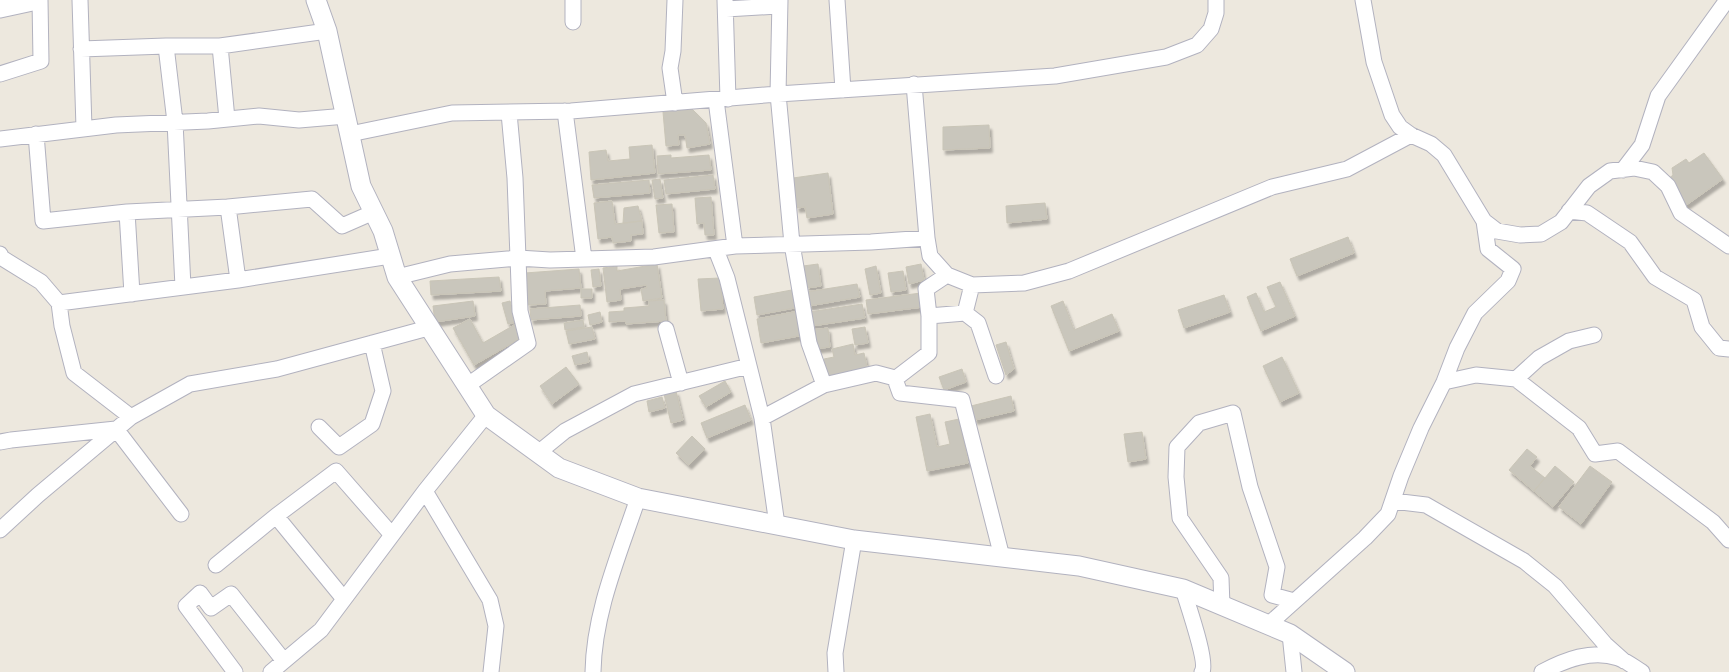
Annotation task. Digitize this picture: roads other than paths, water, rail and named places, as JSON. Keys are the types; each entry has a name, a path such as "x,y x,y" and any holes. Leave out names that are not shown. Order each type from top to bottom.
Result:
{"street":[{"path":"0,8 37,0"},
{"path":"0,74 41,61 40,0"},
{"path":"80,0 84,128"},
{"path":"316,0 327,31 361,186 383,231 397,277 428,328 468,385 486,415 559,468 638,498 854,540 1079,566 1183,589 1290,634 1345,672"},
{"path":"573,0 573,22"},
{"path":"675,0 673,50 670,68 675,103"},
{"path":"837,0 843,90"},
{"path":"350,134 452,113 565,112 914,84 1055,76 1166,58 1197,45 1211,29 1216,13 1216,0"},
{"path":"1363,0 1374,62 1392,115 1400,127 1411,135 1431,144 1444,155 1484,221 1497,231 1520,235 1541,234 1561,222 1589,186 1610,172 1634,168 1653,172 1668,186 1681,213 1729,246"},
{"path":"1623,170 1642,145 1658,96 1727,0"},
{"path":"735,246 722,100 725,5 779,3 778,94 792,244 809,343 824,385"},
{"path":"81,49 220,46 327,31"},
{"path":"166,46 175,122 183,287"},
{"path":"220,46 227,119"},
{"path":"914,84 927,238 930,256 947,275 972,285 1024,283 1069,271 1272,187 1347,169 1411,135"},
{"path":"468,385 528,343 520,311 515,178 509,112"},
{"path":"565,112 584,259"},
{"path":"0,139 116,125 259,116 299,120 346,116"},
{"path":"36,134 43,220 127,212 228,207 312,200 342,226 374,212"},
{"path":"228,207 238,280"},
{"path":"1569,211 1587,213 1630,242 1655,277 1694,300 1702,327 1719,348 1729,349"},
{"path":"127,212 132,294"},
{"path":"1268,625 1365,538 1388,514 1420,428 1444,382 1457,348 1475,313 1508,280 1513,269 1488,249 1484,221"},
{"path":"397,277 450,264 518,258 584,259 654,257 716,250 735,246 871,242 927,238"},
{"path":"716,250 727,278 762,418 777,525"},
{"path":"59,303 238,280 390,256"},
{"path":"1,257 41,282 59,303 62,326 74,373 130,417"},
{"path":"895,378 930,353 929,316 926,290 947,275"},
{"path":"965,313 972,285"},
{"path":"929,316 965,313 978,323 996,376"},
{"path":"0,530 38,495 130,417 190,384 277,369 428,328"},
{"path":"666,329 681,383"},
{"path":"1516,379 1539,358 1569,341 1594,335"},
{"path":"319,427 339,447 372,424 383,391 372,343"},
{"path":"538,453 565,431 634,394 749,366"},
{"path":"762,418 824,385 876,373 895,378"},
{"path":"1444,382 1476,375 1516,379 1579,428 1595,454 1618,451 1713,522 1729,540"},
{"path":"895,378 900,393 962,400 1002,557"},
{"path":"1222,606 1221,578 1180,518 1176,477 1177,446 1199,423 1233,414 1250,487 1277,567 1272,595 1294,601"},
{"path":"271,672 322,630 425,491 486,415"},
{"path":"0,442 116,429"},
{"path":"116,429 181,514"},
{"path":"216,565 276,516 336,471 392,535"},
{"path":"425,491 490,600 496,626 492,672"},
{"path":"593,672 593,647 598,619 638,498"},
{"path":"1393,501 1426,505 1524,561 1555,586 1605,644 1624,661"},
{"path":"276,516 344,599"},
{"path":"836,672 835,653 854,540"},
{"path":"1183,589 1202,651 1204,669 1202,672"},
{"path":"235,672 186,606 200,593 211,608 231,594 284,661"},
{"path":"1290,634 1294,672"},
{"path":"1542,672 1558,664 1588,654 1618,658 1642,672"}]}
